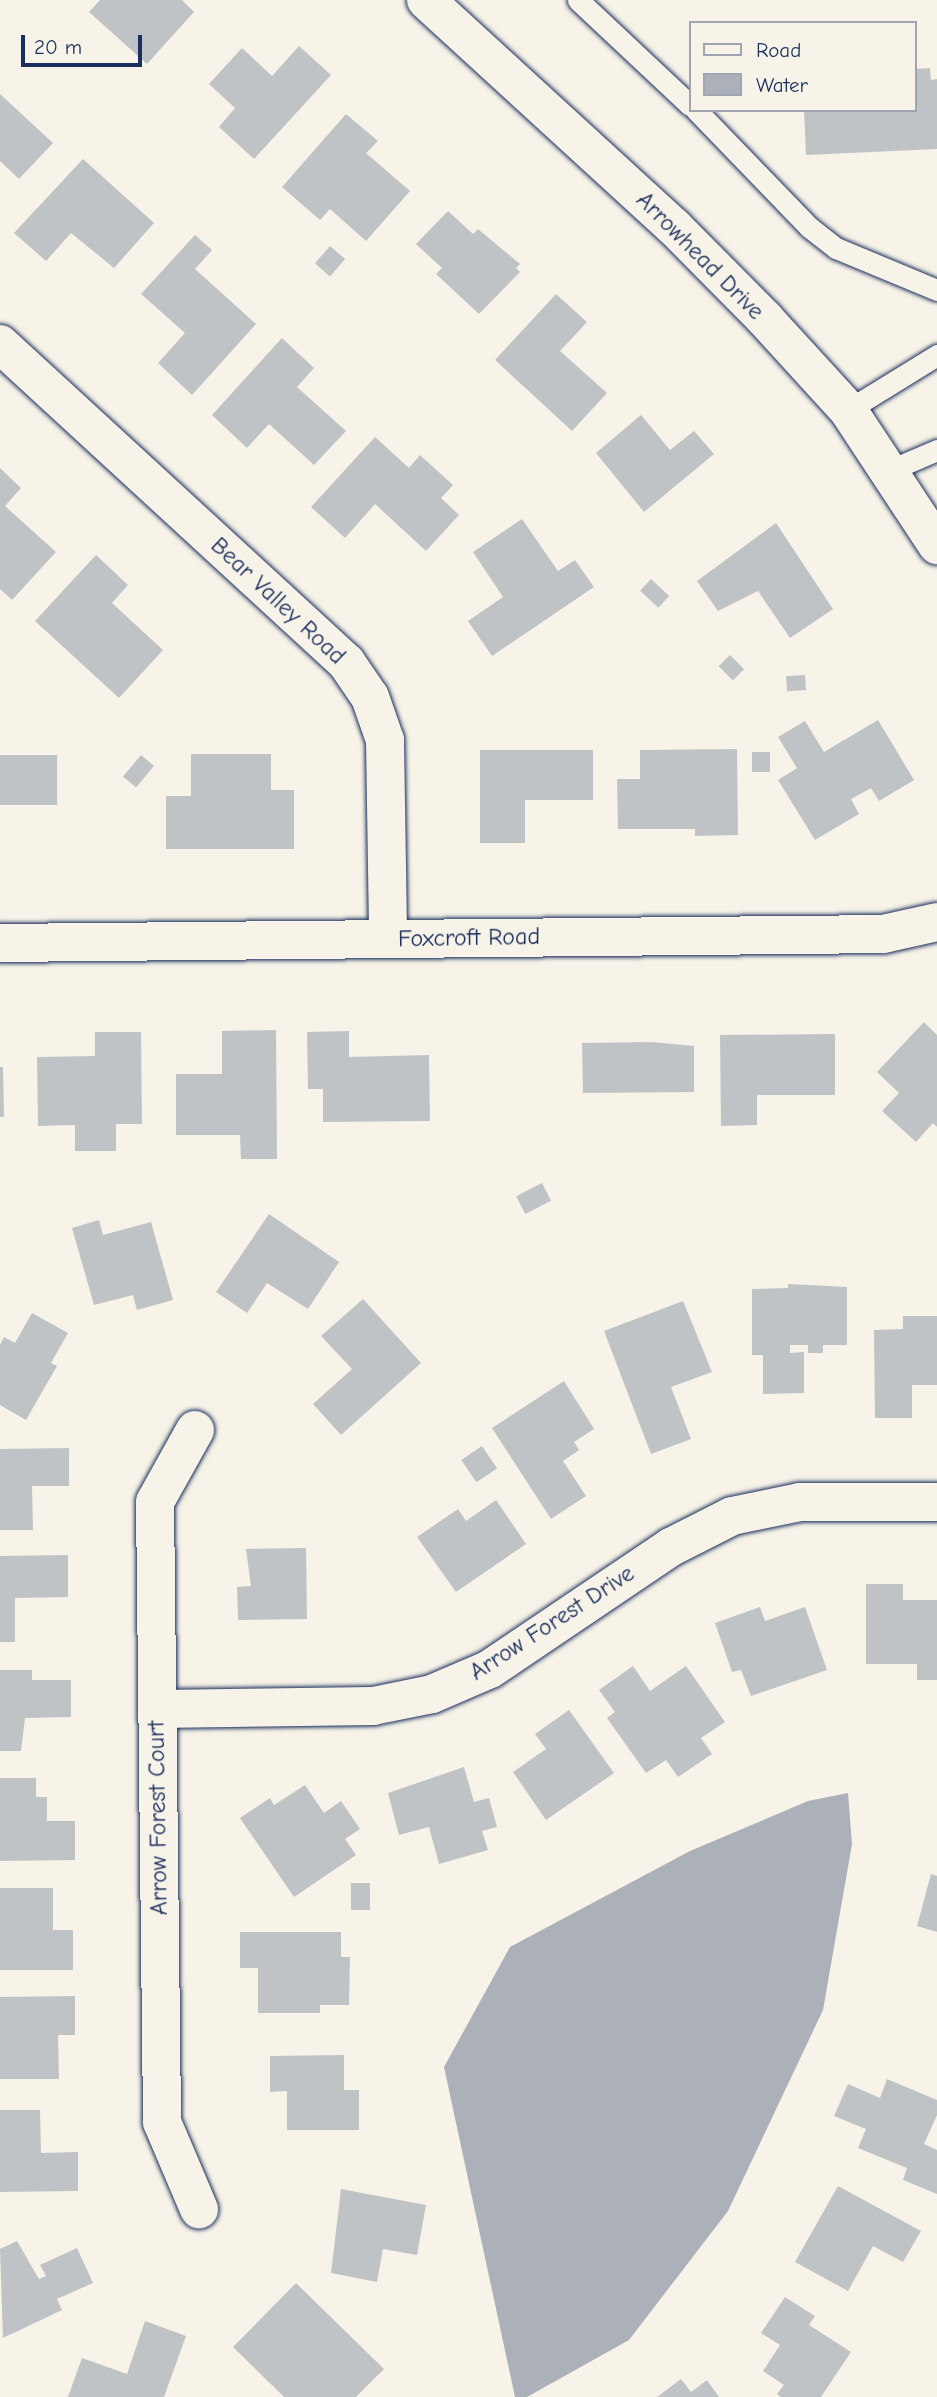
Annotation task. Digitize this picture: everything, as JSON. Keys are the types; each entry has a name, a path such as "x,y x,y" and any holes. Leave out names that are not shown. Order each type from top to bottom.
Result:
{"street":[{"name":"Arrowhead Drive","path":"426,0 674,228 848,410 937,544"},
{"name":"Bear Valley Road","path":"0,344 346,662 370,698 385,740 388,939"},
{"name":"Foxcroft Road","path":"0,943 883,933 937,922"},
{"name":"Arrow Forest Court","path":"195,1430 155,1502 162,2122 199,2208"},
{"name":"Arrow Forest Drive","path":"157,1709 373,1706 432,1694 491,1669 671,1547 732,1516 800,1502 937,1502"}],"lane":[{"path":"578,0 688,103"},
{"path":"698,112 809,227 836,248 937,290"},
{"path":"848,410 937,355"},
{"path":"888,471 937,450"}],"water":[{"path":"848,1793 852,1844 823,2010 728,2211 629,2340 527,2397 515,2397 444,2067 510,1947 690,1851 808,1801"}],"building":[{"path":"100,0 182,0 194,12 147,64 89,12"},
{"path":"299,46 331,75 254,159 219,127 235,108 209,84 242,48 272,76"},
{"path":"930,68 931,80 937,79 937,149 806,155 804,112 916,112 916,69"},
{"path":"0,94 53,143 19,179 0,161"},
{"path":"346,114 378,141 366,153 410,191 366,241 330,209 320,220 282,187"},
{"path":"83,159 154,223 114,268 71,233 46,261 14,233"},
{"path":"448,211 473,234 478,229 520,264 516,268 520,272 479,314 436,274 442,268 416,244"},
{"path":"195,235 212,250 195,269 256,324 192,395 158,363 185,333 141,294"},
{"path":"330,246 345,259 330,276 315,263"},
{"path":"556,294 587,322 560,351 607,393 572,431 495,360"},
{"path":"282,338 314,368 297,387 346,431 314,465 269,424 247,448 212,415"},
{"path":"641,415 670,450 694,431 714,454 644,512 596,453"},
{"path":"375,437 409,468 420,455 453,485 441,498 459,515 426,551 375,504 345,538 311,507"},
{"path":"0,468 21,488 5,506 56,552 12,600 0,589"},
{"path":"522,519 558,571 575,560 594,587 492,656 468,621 503,597 473,552"},
{"path":"776,523 833,609 790,638 758,591 718,611 697,581"},
{"path":"96,555 128,585 112,603 163,650 119,698 35,621"},
{"path":"651,579 669,596 658,608 640,591"},
{"path":"730,655 744,669 733,680 719,666"},
{"path":"805,675 806,690 787,691 786,676"},
{"path":"878,720 914,780 879,801 871,788 851,799 859,814 815,840 778,780 797,768 778,737 805,721 824,752"},
{"path":"737,749 738,835 695,836 695,829 618,829 617,779 640,779 640,750"},
{"path":"480,750 593,750 593,800 525,800 525,843 480,843"},
{"path":"752,752 770,752 770,772 752,772"},
{"path":"191,754 271,754 271,790 294,790 294,849 166,849 166,796 191,796"},
{"path":"0,755 57,755 57,805 0,805"},
{"path":"141,755 154,766 136,787 123,776"},
{"path":"924,1022 937,1035 937,1127 933,1123 916,1142 882,1111 899,1093 877,1072"},
{"path":"276,1030 277,1159 241,1159 240,1135 176,1135 176,1074 222,1074 222,1031"},
{"path":"349,1031 349,1057 429,1055 430,1121 323,1122 323,1089 308,1089 307,1032"},
{"path":"95,1032 141,1032 142,1124 116,1124 116,1151 75,1151 75,1125 38,1126 37,1057 95,1056"},
{"path":"835,1034 835,1095 757,1095 757,1125 721,1126 720,1035"},
{"path":"651,1042 694,1046 694,1092 583,1093 582,1043"},
{"path":"0,1067 3,1067 4,1117 0,1117"},
{"path":"542,1183 551,1201 525,1214 516,1196"},
{"path":"269,1214 339,1262 308,1309 267,1283 247,1313 216,1292"},
{"path":"99,1220 103,1235 151,1222 173,1300 137,1310 133,1295 94,1305 72,1228"},
{"path":"788,1284 847,1287 847,1345 823,1345 823,1353 808,1353 808,1345 790,1345 790,1353 804,1352 804,1393 763,1394 763,1355 752,1355 752,1289 788,1288"},
{"path":"363,1299 421,1363 341,1435 313,1404 352,1369 321,1336"},
{"path":"683,1301 712,1372 671,1387 691,1439 651,1454 604,1331"},
{"path":"32,1313 68,1333 51,1363 57,1366 26,1420 0,1405 0,1345 4,1337 15,1343"},
{"path":"903,1316 937,1316 937,1385 912,1385 912,1418 875,1418 874,1330 903,1329"},
{"path":"564,1381 594,1429 574,1442 579,1450 563,1461 586,1496 551,1519 492,1428"},
{"path":"482,1446 497,1468 476,1482 461,1460"},
{"path":"69,1448 69,1486 32,1486 33,1530 0,1530 0,1449"},
{"path":"496,1500 526,1544 456,1592 417,1537 458,1509 466,1521"},
{"path":"306,1548 307,1619 238,1620 237,1587 251,1586 246,1549"},
{"path":"68,1555 68,1597 15,1598 15,1642 0,1642 0,1556"},
{"path":"866,1584 903,1584 903,1600 937,1600 937,1680 917,1680 917,1664 866,1664"},
{"path":"760,1607 765,1621 805,1607 827,1670 751,1696 741,1670 732,1672 715,1623"},
{"path":"633,1666 650,1691 686,1666 725,1722 701,1738 712,1754 678,1777 666,1760 646,1773 607,1718 615,1712 599,1690"},
{"path":"0,1670 32,1670 32,1680 71,1680 71,1717 25,1718 21,1751 0,1751"},
{"path":"569,1710 614,1773 546,1820 513,1772 546,1749 535,1734"},
{"path":"464,1767 474,1802 489,1798 497,1827 482,1831 488,1850 439,1864 429,1827 399,1835 388,1793"},
{"path":"0,1778 36,1778 36,1797 47,1797 47,1821 75,1821 75,1860 0,1861"},
{"path":"305,1785 324,1813 341,1801 360,1829 345,1839 356,1855 294,1897 240,1818 270,1798 274,1805"},
{"path":"931,1874 937,1876 937,1932 917,1926"},
{"path":"351,1883 370,1883 370,1910 351,1910"},
{"path":"0,1888 53,1888 53,1930 73,1930 73,1970 0,1970"},
{"path":"240,1932 341,1932 341,1957 350,1957 349,2005 320,2005 320,2013 258,2013 258,1968 240,1968"},
{"path":"75,1996 75,2035 58,2035 59,2079 0,2079 0,1997"},
{"path":"344,2055 344,2090 359,2090 359,2130 287,2130 287,2091 270,2092 270,2056"},
{"path":"887,2079 937,2100 937,2115 924,2144 937,2150 937,2194 903,2180 907,2168 858,2148 866,2129 834,2116 848,2084 880,2098"},
{"path":"0,2110 40,2110 41,2153 78,2152 78,2191 0,2192"},
{"path":"838,2186 921,2231 903,2262 873,2246 848,2291 795,2262"},
{"path":"341,2189 426,2205 417,2255 383,2249 377,2282 331,2273"},
{"path":"17,2241 39,2279 46,2276 40,2265 77,2248 93,2283 57,2299 62,2310 3,2338 0,2249"},
{"path":"296,2283 384,2369 356,2397 284,2397 233,2347"},
{"path":"785,2297 815,2316 809,2325 851,2352 821,2397 781,2397 777,2394 784,2385 763,2371 780,2345 761,2333"},
{"path":"145,2321 186,2336 164,2397 68,2397 82,2358 127,2374"},
{"path":"681,2379 691,2392 707,2380 719,2397 657,2397"}]}
